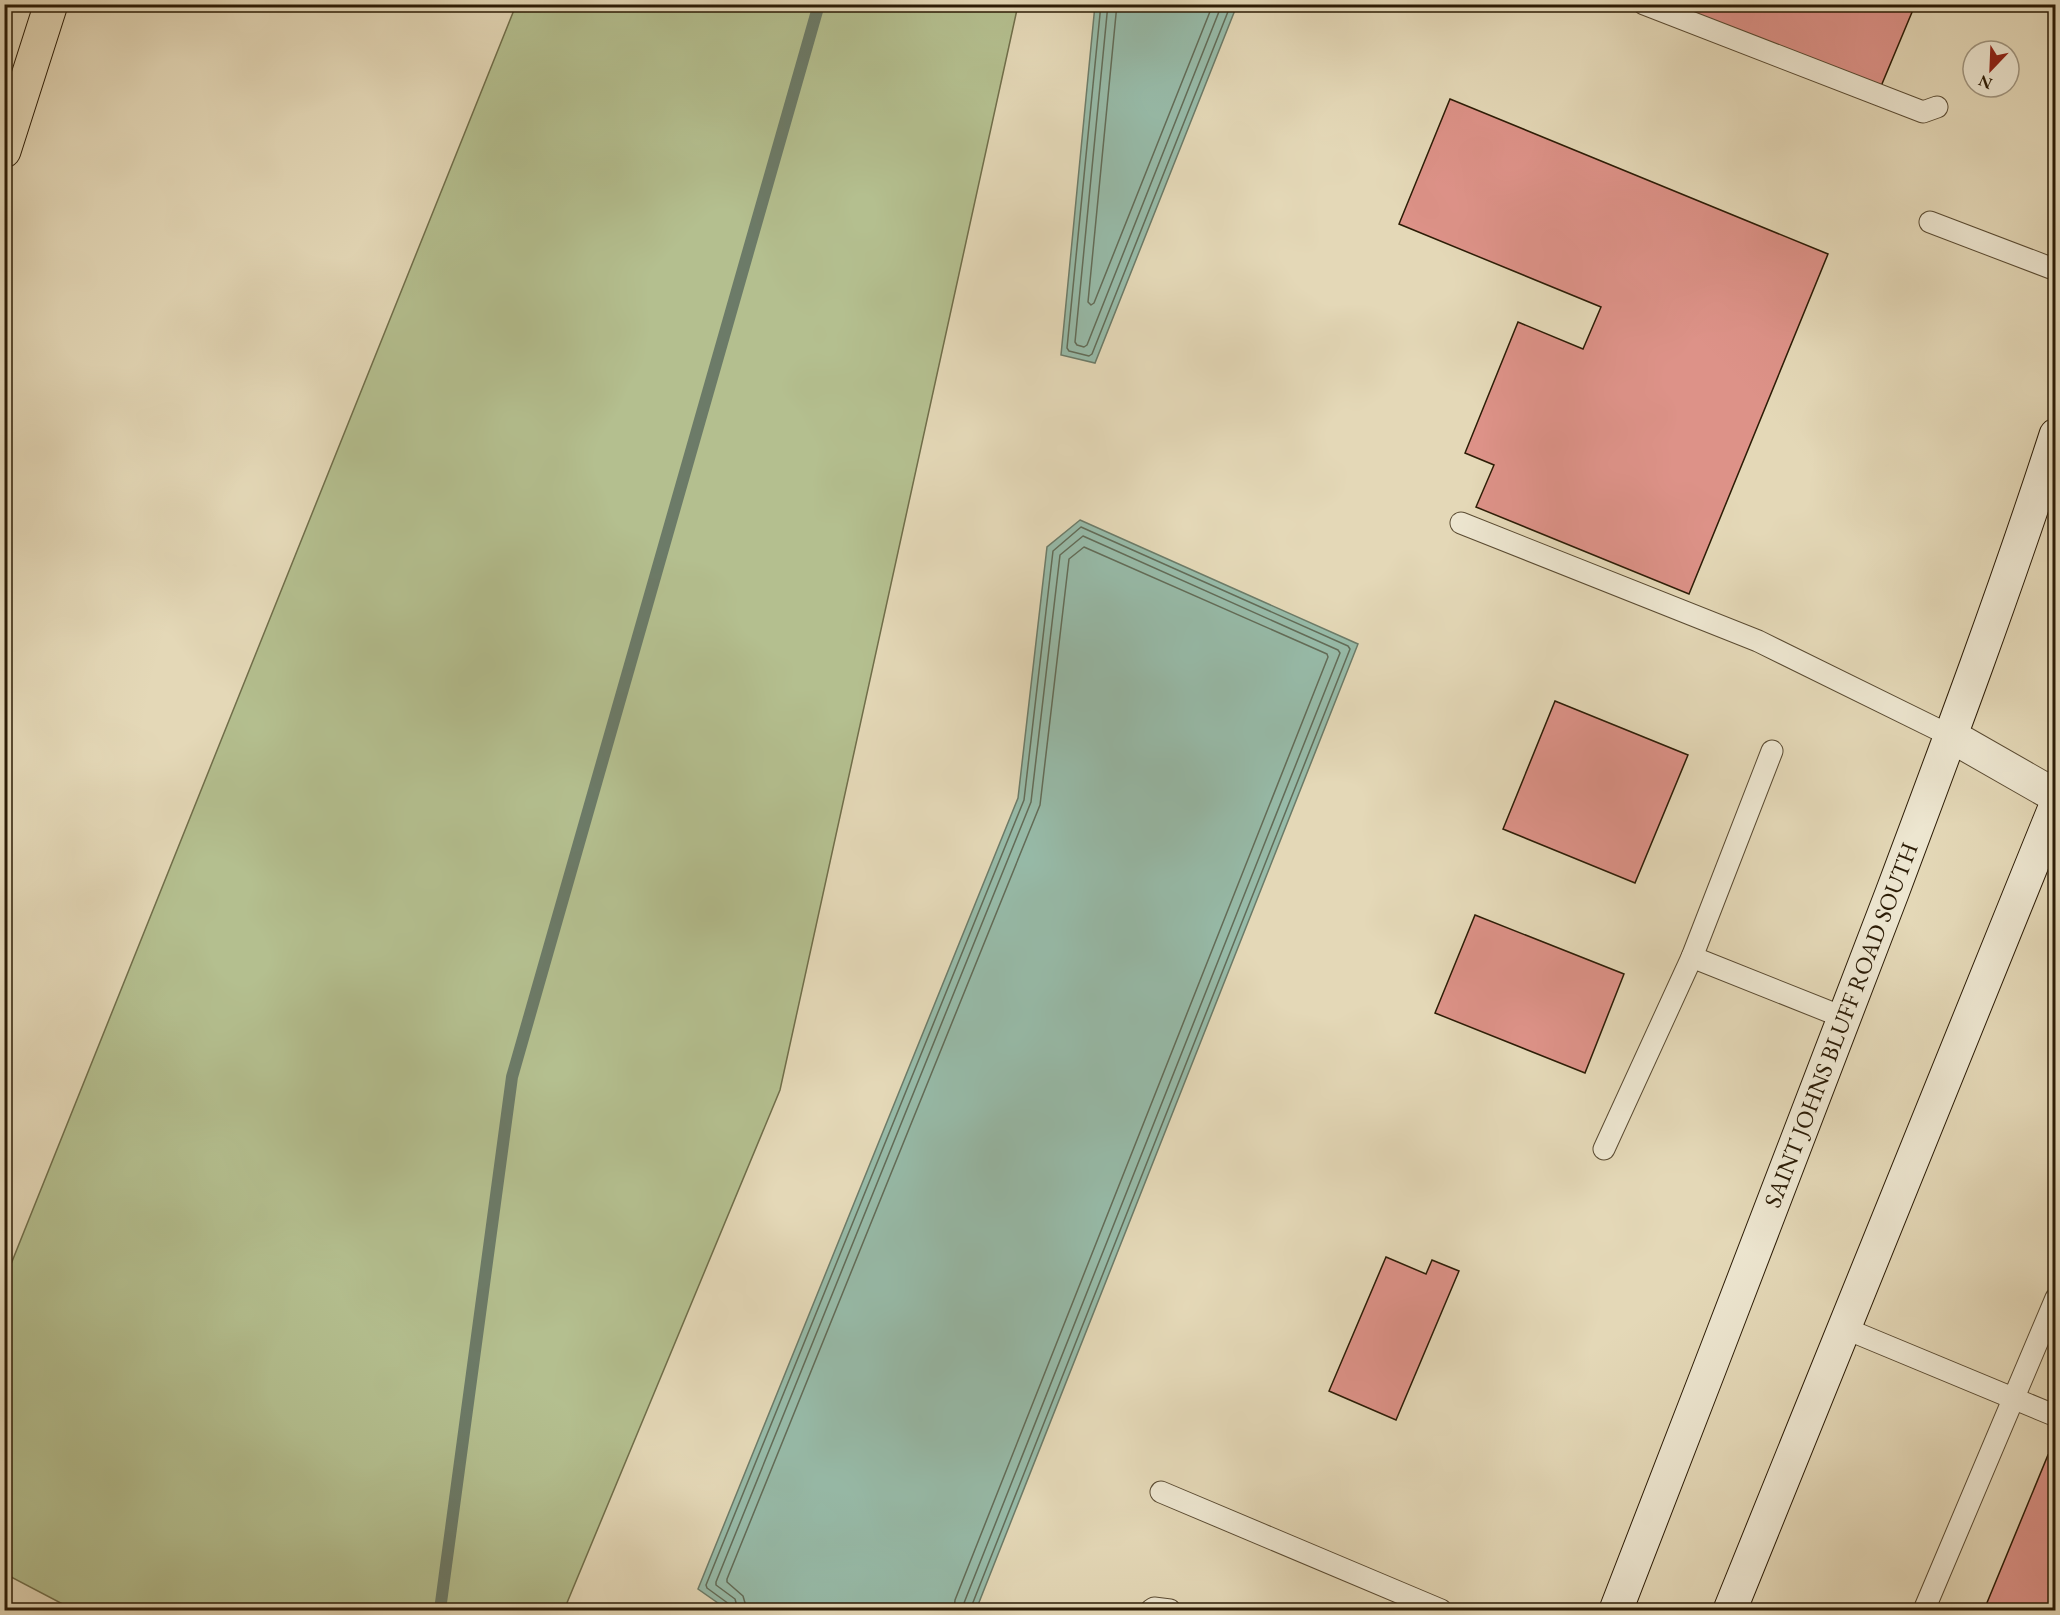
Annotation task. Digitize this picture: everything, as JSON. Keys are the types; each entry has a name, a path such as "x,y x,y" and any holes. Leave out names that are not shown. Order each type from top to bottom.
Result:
{"highway":[{"path":"4,151 51,4"}],"main road":[{"name":"SAINT JOHNS BLUFF ROAD SOUTH","path":"1616,1611 1845,1018 1951,736 2020,546 2055,435"},
{"path":"1951,736 2055,796"},
{"path":"1730,1611 2055,805"}],"lane":[{"path":"1644,4 1923,112 1937,108"},
{"path":"1930,222 2055,270"},
{"path":"1461,523 1758,641 1951,736"},
{"path":"1604,1149 1692,957 1772,751"},
{"path":"1692,957 1845,1018"},
{"path":"1924,1611 2055,1298"},
{"path":"1844,1328 2055,1416"},
{"path":"1161,1492 1441,1611"},
{"path":"1151,1611 1154,1608 1170,1611"}],"shaded area":[{"path":"516,5 1018,5 780,1090 564,1610 74,1610 11,1577 5,1567 5,1279"}],"water":[{"path":"1095,5 1237,5 1095,363 1061,355"},
{"path":"1080,520 1358,644 976,1610 728,1610 698,1589 1018,798 1047,547"}],"building":[{"path":"1684,4 1915,5 1879,91 1682,9"},
{"path":"1450,99 1828,254 1689,594 1476,507 1494,465 1465,453 1518,322 1583,349 1601,307 1399,224"},
{"path":"1555,701 1688,755 1635,883 1503,829"},
{"path":"1475,915 1624,974 1585,1073 1435,1013"},
{"path":"1386,1257 1426,1274 1432,1260 1459,1271 1396,1420 1329,1391"},
{"path":"2048,1455 2056,1457 2056,1610 1984,1610"}],"waterway":[{"path":"440,1610 512,1077 819,4"}]}
